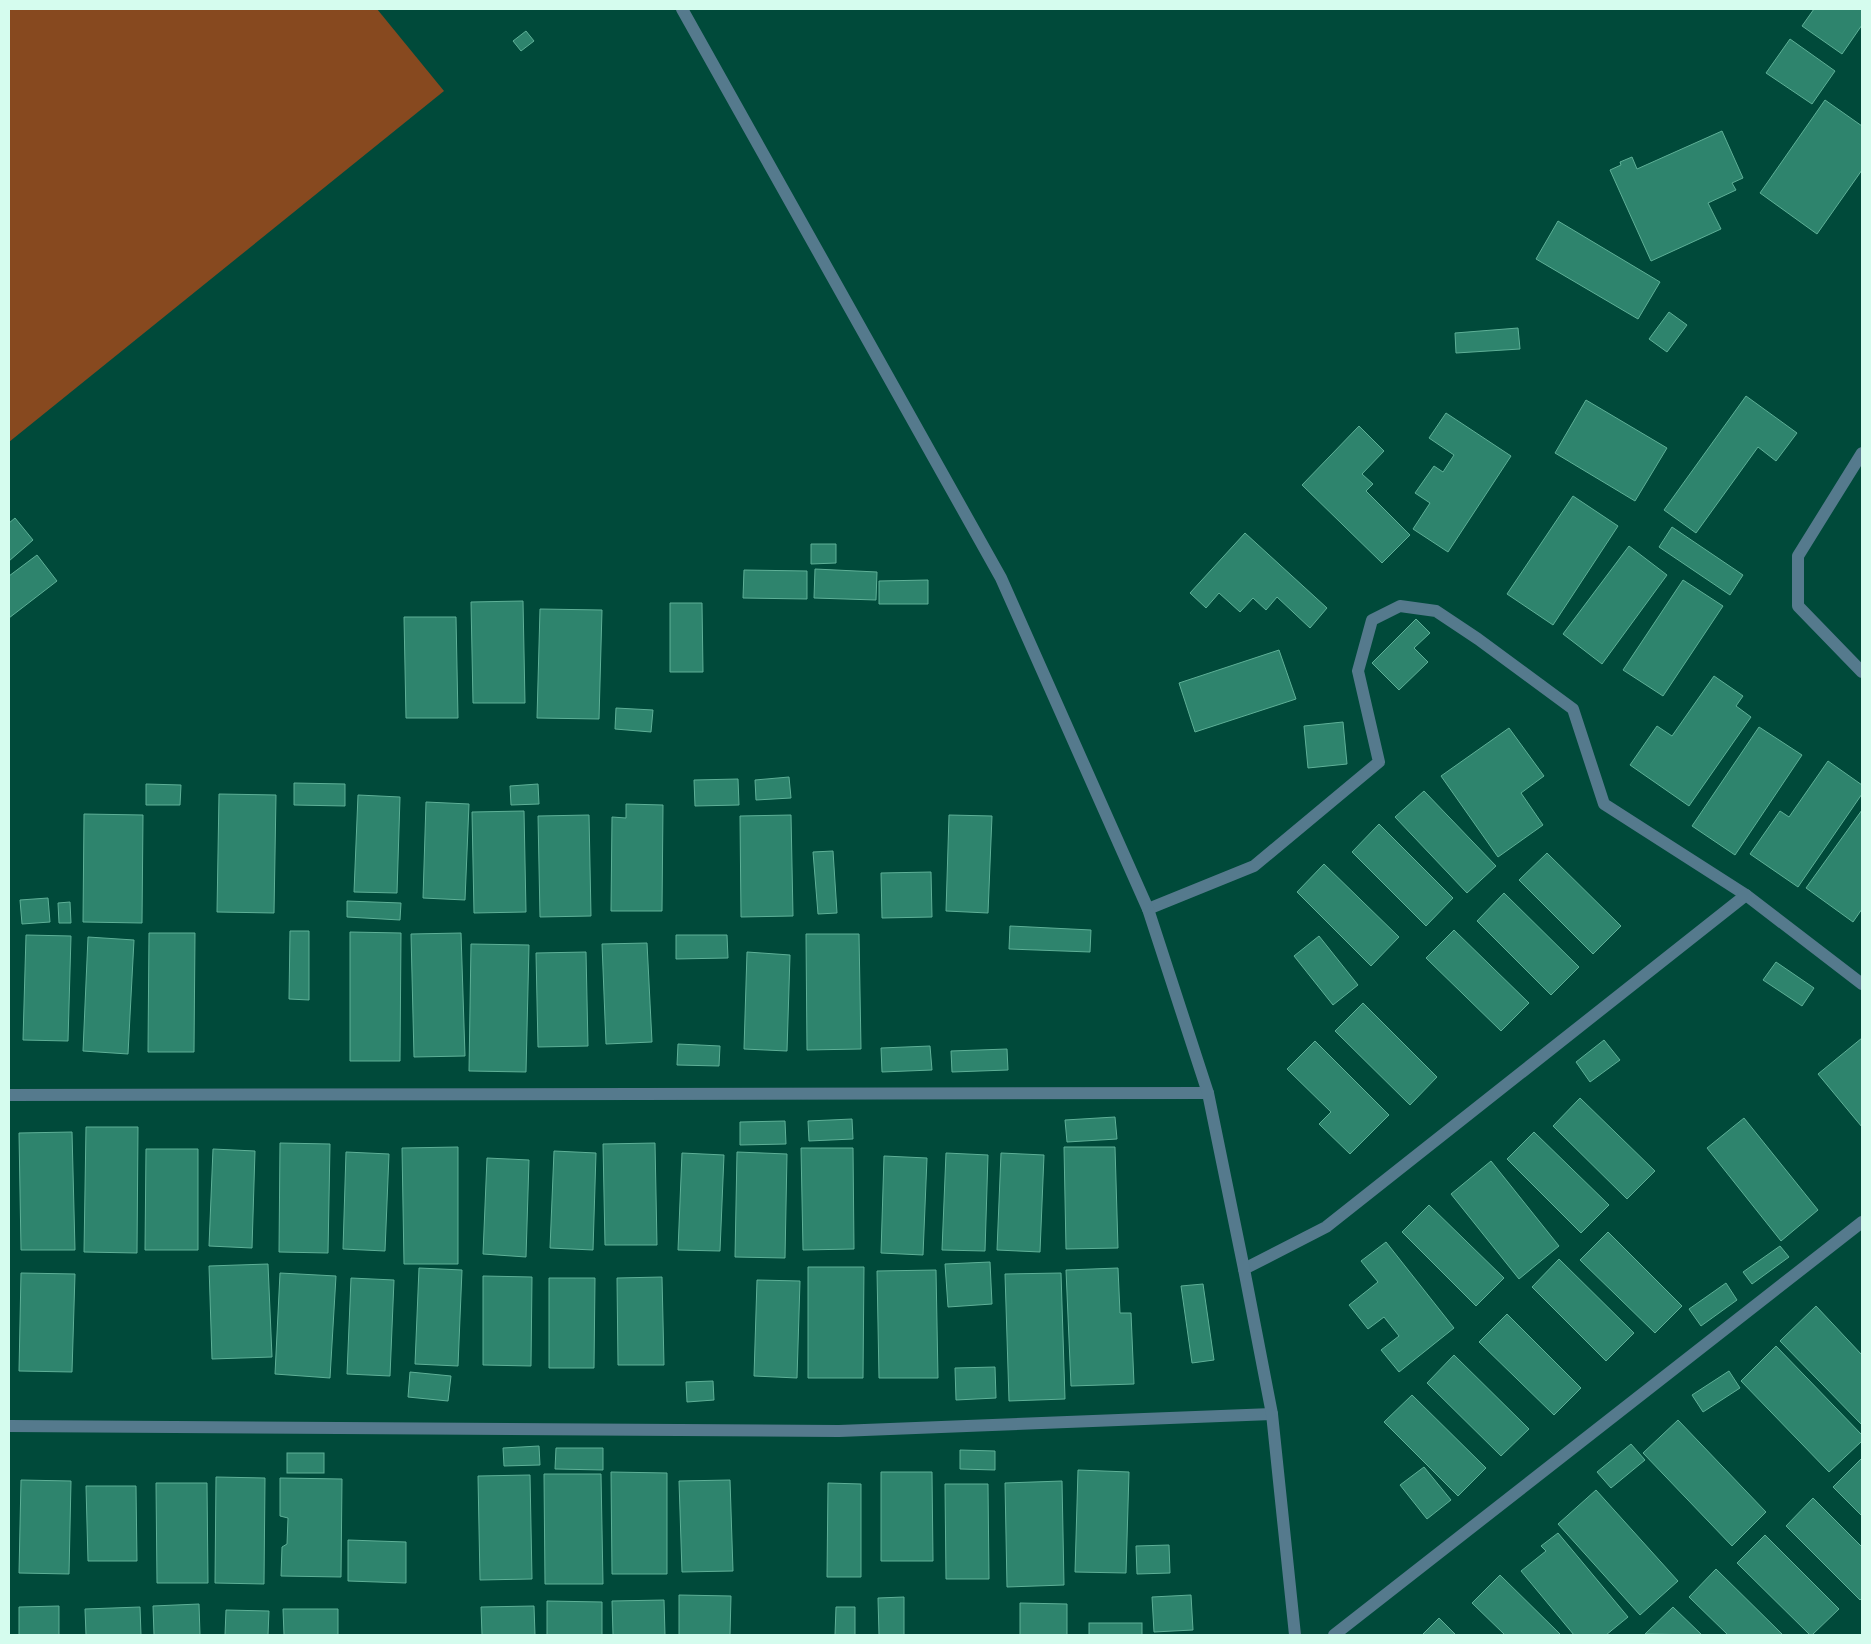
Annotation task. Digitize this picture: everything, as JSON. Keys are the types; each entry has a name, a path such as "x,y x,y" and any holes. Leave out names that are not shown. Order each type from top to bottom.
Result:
{"street":[{"path":"682,9 1001,578 1148,909 1208,1094 1244,1268 1272,1414 1295,1635"},
{"path":"1862,452 1798,556 1798,606 1862,672"},
{"path":"1148,909 1254,866 1379,762 1358,671 1372,620 1400,606 1436,611 1478,639 1573,709 1604,804 1746,895 1862,984"},
{"path":"1244,1268 1326,1227 1746,895"},
{"path":"9,1095 1208,1094"},
{"path":"1334,1635 1862,1222"},
{"path":"9,1426 839,1431 1272,1414"}],"shaded area":[{"path":"9,9 377,9 444,91 9,442"}],"building":[{"path":"1814,9 1862,9 1862,25 1842,54 1802,26"},
{"path":"526,31 534,41 521,51 513,41"},
{"path":"1790,39 1835,71 1812,104 1766,73"},
{"path":"1825,100 1862,126 1862,170 1817,234 1760,193"},
{"path":"1722,131 1743,178 1732,183 1736,190 1708,203 1721,229 1651,261 1610,170 1621,165 1620,162 1632,157 1637,169"},
{"path":"1558,221 1660,282 1638,319 1536,259"},
{"path":"1669,312 1687,325 1667,352 1649,339"},
{"path":"1518,328 1520,349 1456,353 1455,333"},
{"path":"1746,396 1797,433 1776,461 1758,447 1696,533 1664,510"},
{"path":"1586,400 1667,448 1635,501 1555,453"},
{"path":"1446,413 1511,456 1448,552 1413,529 1430,503 1415,493 1434,466 1443,472 1454,455 1429,438"},
{"path":"1359,426 1384,451 1362,474 1373,484 1366,491 1410,535 1382,563 1302,485"},
{"path":"1573,496 1618,526 1553,625 1507,594"},
{"path":"15,518 33,540 9,561 9,523"},
{"path":"1672,527 1743,575 1730,595 1659,547"},
{"path":"1245,533 1327,608 1310,628 1277,597 1266,610 1253,598 1240,612 1219,593 1206,608 1190,593"},
{"path":"811,544 836,544 836,563 811,564"},
{"path":"1629,546 1667,575 1602,664 1563,634"},
{"path":"37,555 57,581 9,618 9,576"},
{"path":"815,569 877,572 876,600 814,598"},
{"path":"744,570 807,571 807,599 743,598"},
{"path":"928,580 928,604 879,604 879,581"},
{"path":"1683,580 1723,606 1663,696 1623,670"},
{"path":"523,601 525,703 473,703 471,602"},
{"path":"670,603 702,603 703,672 670,672"},
{"path":"540,609 602,610 599,719 537,718"},
{"path":"404,617 456,617 458,718 406,718"},
{"path":"1416,619 1430,633 1414,648 1428,662 1399,690 1372,663"},
{"path":"1279,650 1296,699 1195,732 1179,683"},
{"path":"1714,676 1743,696 1736,706 1751,717 1689,806 1630,765 1657,726 1672,736"},
{"path":"616,708 653,710 651,732 615,729"},
{"path":"1343,722 1347,764 1308,768 1304,726"},
{"path":"1759,727 1802,755 1735,855 1692,826"},
{"path":"1509,728 1544,776 1521,793 1543,825 1498,857 1441,776"},
{"path":"1828,761 1862,785 1862,794 1798,887 1750,854 1780,811 1789,817"},
{"path":"789,777 791,798 756,800 755,780"},
{"path":"738,779 739,805 695,806 694,780"},
{"path":"294,783 345,784 345,806 294,805"},
{"path":"146,784 181,785 180,805 146,805"},
{"path":"538,784 539,804 511,805 510,786"},
{"path":"1424,791 1496,866 1467,893 1395,817"},
{"path":"219,794 276,795 274,913 217,912"},
{"path":"358,795 400,797 397,893 354,892"},
{"path":"426,802 469,804 465,900 423,898"},
{"path":"626,804 663,805 662,911 611,911 612,817 626,818"},
{"path":"1862,810 1862,909 1853,922 1806,888"},
{"path":"524,811 526,912 474,913 472,812"},
{"path":"84,814 143,815 142,923 83,922"},
{"path":"589,815 591,916 540,917 538,816"},
{"path":"791,815 793,916 741,917 740,816"},
{"path":"949,815 992,816 988,913 946,911"},
{"path":"1379,824 1453,898 1426,926 1352,852"},
{"path":"833,851 837,913 818,914 813,852"},
{"path":"1547,853 1621,926 1593,954 1519,880"},
{"path":"1324,864 1399,937 1371,966 1297,892"},
{"path":"931,872 932,917 882,918 881,873"},
{"path":"1504,893 1579,967 1551,995 1477,921"},
{"path":"48,898 50,922 22,924 20,900"},
{"path":"347,901 401,903 400,920 347,917"},
{"path":"70,902 71,923 59,923 58,903"},
{"path":"1010,926 1091,930 1090,952 1009,949"},
{"path":"1454,930 1529,1003 1501,1031 1426,958"},
{"path":"290,931 309,931 309,1000 289,999"},
{"path":"350,932 401,933 400,1061 350,1061"},
{"path":"149,933 195,933 194,1052 148,1052"},
{"path":"461,933 465,1056 414,1057 411,934"},
{"path":"806,934 859,934 861,1049 807,1050"},
{"path":"26,935 71,936 68,1041 23,1040"},
{"path":"676,935 727,935 728,958 676,959"},
{"path":"1319,936 1358,985 1333,1005 1294,956"},
{"path":"88,937 134,940 128,1054 83,1051"},
{"path":"647,943 652,1042 606,1044 602,944"},
{"path":"471,944 529,945 526,1072 469,1071"},
{"path":"586,952 588,1046 538,1047 536,953"},
{"path":"747,952 790,955 787,1051 744,1049"},
{"path":"1776,962 1814,988 1802,1006 1763,980"},
{"path":"1363,1003 1437,1077 1410,1105 1335,1031"},
{"path":"1862,1038 1862,1127 1818,1074"},
{"path":"1604,1040 1620,1060 1590,1082 1576,1062"},
{"path":"1315,1041 1389,1115 1350,1154 1319,1124 1331,1112 1287,1069"},
{"path":"678,1044 720,1046 719,1066 677,1065"},
{"path":"930,1046 932,1070 882,1072 881,1048"},
{"path":"1007,1049 1008,1070 952,1072 951,1051"},
{"path":"1580,1098 1655,1171 1627,1199 1553,1126"},
{"path":"1115,1117 1117,1139 1067,1142 1065,1120"},
{"path":"1744,1118 1818,1210 1781,1241 1707,1148"},
{"path":"852,1119 853,1139 809,1141 808,1121"},
{"path":"785,1121 786,1144 740,1145 740,1122"},
{"path":"86,1127 138,1127 137,1253 84,1252"},
{"path":"72,1132 75,1250 21,1250 19,1133"},
{"path":"1534,1132 1609,1205 1581,1233 1507,1159"},
{"path":"280,1143 330,1144 328,1253 279,1252"},
{"path":"655,1143 657,1245 605,1245 603,1144"},
{"path":"458,1147 458,1264 404,1264 402,1148"},
{"path":"1064,1147 1115,1147 1118,1248 1066,1249"},
{"path":"801,1148 853,1148 854,1249 803,1250"},
{"path":"146,1149 198,1149 198,1250 145,1250"},
{"path":"213,1149 255,1151 252,1248 209,1246"},
{"path":"554,1151 596,1153 593,1250 550,1248"},
{"path":"346,1152 389,1154 385,1251 343,1249"},
{"path":"737,1152 787,1154 785,1258 735,1257"},
{"path":"682,1153 724,1155 720,1251 678,1250"},
{"path":"946,1153 988,1155 985,1251 942,1250"},
{"path":"1001,1153 1044,1155 1040,1252 997,1250"},
{"path":"884,1156 927,1158 923,1255 881,1253"},
{"path":"487,1158 529,1160 526,1257 483,1254"},
{"path":"1491,1161 1559,1246 1519,1279 1451,1194"},
{"path":"1429,1205 1504,1278 1476,1306 1402,1232"},
{"path":"1608,1232 1682,1306 1655,1333 1580,1260"},
{"path":"1386,1242 1454,1328 1399,1372 1381,1350 1399,1336 1384,1317 1368,1329 1349,1305 1378,1282 1361,1261"},
{"path":"1780,1246 1789,1257 1752,1284 1743,1272"},
{"path":"1559,1259 1634,1333 1606,1361 1532,1287"},
{"path":"990,1262 992,1304 948,1307 945,1264"},
{"path":"268,1264 272,1357 212,1359 209,1266"},
{"path":"808,1267 864,1267 863,1378 808,1378"},
{"path":"419,1268 462,1270 458,1366 415,1364"},
{"path":"1118,1268 1120,1313 1131,1313 1134,1384 1071,1386 1066,1270"},
{"path":"936,1270 938,1378 879,1378 877,1271"},
{"path":"21,1273 75,1274 72,1372 19,1371"},
{"path":"280,1273 336,1276 330,1378 275,1374"},
{"path":"1061,1273 1065,1399 1009,1401 1005,1274"},
{"path":"483,1276 532,1277 531,1366 483,1365"},
{"path":"662,1277 664,1365 618,1365 617,1278"},
{"path":"351,1278 394,1280 390,1376 347,1374"},
{"path":"549,1278 595,1278 594,1368 549,1368"},
{"path":"757,1280 800,1281 797,1378 754,1376"},
{"path":"1726,1283 1737,1300 1701,1326 1689,1309"},
{"path":"1203,1284 1214,1360 1192,1363 1181,1286"},
{"path":"1816,1306 1862,1355 1862,1425 1780,1341"},
{"path":"1507,1314 1581,1388 1554,1415 1479,1342"},
{"path":"1776,1346 1862,1435 1862,1441 1829,1472 1741,1381"},
{"path":"1454,1355 1529,1429 1501,1456 1427,1383"},
{"path":"995,1367 996,1398 956,1400 955,1368"},
{"path":"1729,1371 1740,1388 1703,1412 1692,1395"},
{"path":"410,1372 451,1376 448,1401 408,1397"},
{"path":"713,1381 714,1400 687,1402 686,1382"},
{"path":"1412,1395 1486,1468 1458,1496 1384,1422"},
{"path":"1678,1420 1766,1512 1732,1546 1643,1453"},
{"path":"1631,1444 1645,1460 1611,1488 1597,1472"},
{"path":"539,1446 540,1465 504,1466 503,1448"},
{"path":"556,1448 603,1448 603,1470 555,1469"},
{"path":"960,1450 995,1451 995,1470 960,1469"},
{"path":"287,1453 324,1453 324,1473 287,1473"},
{"path":"1862,1460 1862,1516 1833,1487"},
{"path":"1424,1467 1451,1500 1427,1519 1400,1485"},
{"path":"1078,1470 1129,1472 1126,1573 1075,1572"},
{"path":"611,1472 667,1473 667,1574 612,1574"},
{"path":"881,1472 932,1472 933,1561 881,1561"},
{"path":"544,1474 601,1474 603,1584 545,1584"},
{"path":"530,1475 532,1579 480,1580 478,1476"},
{"path":"216,1477 265,1478 264,1584 215,1583"},
{"path":"280,1478 342,1479 341,1577 281,1576 282,1547 287,1544 288,1518 280,1516"},
{"path":"21,1480 71,1481 69,1574 19,1573"},
{"path":"730,1480 733,1571 682,1572 679,1481"},
{"path":"1062,1481 1064,1585 1007,1587 1005,1483"},
{"path":"156,1483 207,1483 208,1583 157,1583"},
{"path":"828,1483 861,1484 861,1577 827,1577"},
{"path":"945,1484 988,1484 989,1579 946,1579"},
{"path":"86,1486 136,1486 137,1561 88,1561"},
{"path":"1596,1490 1678,1581 1640,1615 1558,1524"},
{"path":"1813,1498 1862,1547 1862,1598 1860,1600 1786,1526"},
{"path":"1558,1533 1628,1617 1606,1635 1574,1635 1521,1571 1546,1551 1541,1546"},
{"path":"1765,1535 1839,1609 1812,1635 1737,1563"},
{"path":"348,1540 406,1542 406,1583 348,1581"},
{"path":"1169,1545 1170,1573 1137,1574 1136,1546"},
{"path":"1716,1569 1783,1635 1728,1635 1689,1597"},
{"path":"1500,1575 1561,1635 1505,1635 1472,1603"},
{"path":"679,1595 731,1596 730,1635 679,1635"},
{"path":"1191,1595 1193,1630 1154,1632 1152,1597"},
{"path":"904,1597 904,1635 879,1635 878,1598"},
{"path":"664,1600 665,1635 613,1635 612,1601"},
{"path":"547,1601 602,1602 602,1635 547,1635"},
{"path":"1020,1603 1067,1604 1067,1635 1020,1635"},
{"path":"199,1604 200,1635 154,1635 153,1606"},
{"path":"59,1606 59,1635 19,1635 19,1607"},
{"path":"534,1606 535,1635 482,1635 481,1607"},
{"path":"140,1607 141,1635 86,1635 85,1609"},
{"path":"836,1607 855,1607 855,1635 835,1635"},
{"path":"1673,1607 1702,1635 1645,1634"},
{"path":"283,1609 338,1609 338,1635 284,1635"},
{"path":"226,1610 269,1611 268,1635 225,1635"},
{"path":"1439,1618 1456,1635 1422,1635"},
{"path":"1089,1623 1142,1623 1142,1635 1089,1635"}]}
